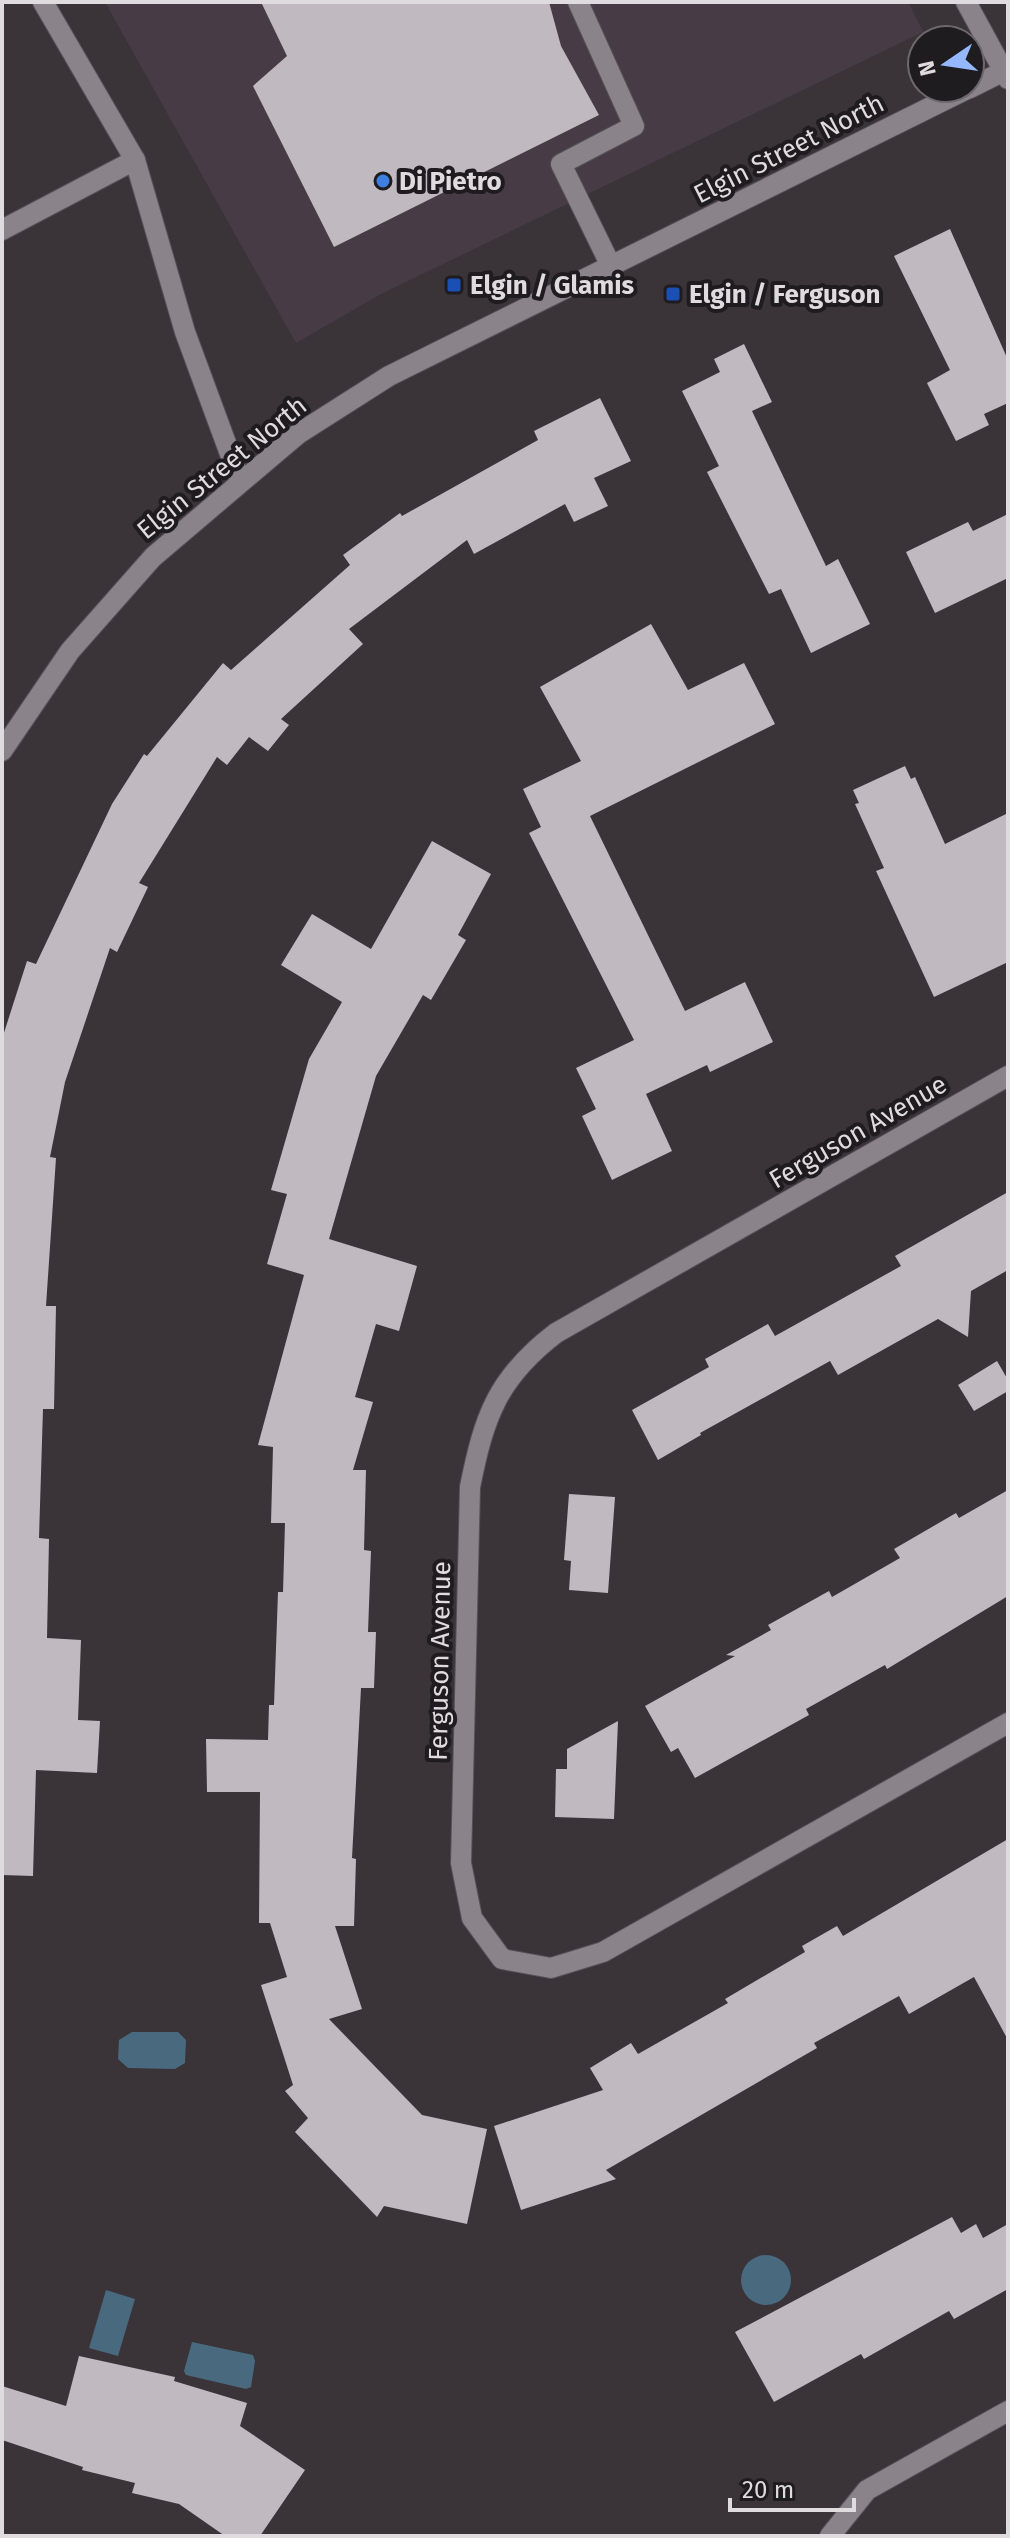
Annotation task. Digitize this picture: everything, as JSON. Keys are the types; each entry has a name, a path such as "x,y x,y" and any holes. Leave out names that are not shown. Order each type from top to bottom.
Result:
{"street":[{"path":"43,2 135,160 185,332 240,481"},
{"path":"578,2 634,126 561,164 611,266"},
{"path":"966,2 1006,73"},
{"name":"Elgin Street North","path":"986,81 1006,73"},
{"name":"Elgin Street North","path":"2,751 70,651 153,557 298,434 389,376 938,104"},
{"path":"2,230 135,160"},
{"name":"Ferguson Avenue","path":"1008,1076 556,1333 528,1354 505,1383 482,1429 470,1487 461,1863 472,1918 502,1959 551,1968 603,1952 1008,1723"},
{"path":"830,2536 867,2490 1008,2411"}],"shaded area":[{"path":"105,2 908,2 919,24 906,24 906,40 381,294 296,343"}],"water":[{"path":"132,2032 178,2032 186,2040 185,2063 175,2069 128,2068 118,2059 119,2040"},
{"path":"766,2255 784,2262 791,2280 784,2298 766,2305 748,2298 741,2280 748,2262"},
{"path":"106,2290 135,2299 118,2356 89,2348"},
{"path":"192,2342 253,2355 251,2387 246,2389 186,2375 184,2371"}],"building":[{"name":"Di Pietro","path":"261,2 549,2 561,46 599,115 334,247 253,86 287,56"},
{"path":"950,229 1008,360 1008,403 984,414 989,425 956,441 927,383 950,370 894,256"},
{"path":"744,344 772,402 752,411 826,566 838,559 870,624 811,653 781,589 769,594 707,472 719,466 682,391 720,372 714,359"},
{"path":"600,398 631,461 594,478 608,506 574,522 565,504 474,554 467,540 349,629 363,644 281,719 289,725 268,751 249,737 227,765 217,757 139,883 148,887 117,952 110,948 65,1082 50,1157 56,1158 46,1306 56,1306 54,1409 43,1409 39,1538 49,1539 47,1638 81,1640 78,1720 100,1721 97,1773 36,1770 33,1876 2,1875 2,1039 27,961 36,964 112,804 144,754 147,756 223,663 231,670 350,565 343,555 400,513 402,516 538,440 534,431"},
{"path":"1008,514 1008,578 935,613 906,552 968,522 973,531"},
{"path":"651,624 688,690 744,663 775,724 590,816 685,1011 745,982 773,1042 710,1072 707,1065 646,1094 672,1151 612,1180 582,1116 596,1109 576,1068 634,1040 529,833 541,827 523,789 581,761 540,687"},
{"path":"905,766 911,779 915,777 945,844 1008,813 1008,962 934,997 876,871 884,868 855,804 859,803 853,790"},
{"path":"432,841 491,874 458,935 466,940 431,1000 423,995 376,1076 329,1239 417,1266 399,1331 376,1324 355,1397 373,1402 353,1470 366,1470 364,1550 371,1551 368,1632 376,1632 374,1688 361,1688 352,1858 356,1859 354,1926 335,1926 362,2009 329,2019 422,2115 487,2129 467,2224 384,2206 377,2217 295,2132 308,2118 285,2091 293,2085 261,1985 287,1977 270,1923 259,1923 260,1792 207,1792 206,1739 268,1740 269,1705 274,1705 278,1592 283,1592 285,1523 271,1523 273,1447 258,1445 304,1275 267,1264 287,1194 271,1190 309,1059 342,1002 281,965 312,914 371,949"},
{"path":"1008,1192 1008,1270 971,1291 968,1337 938,1319 838,1375 830,1361 700,1433 658,1460 632,1410 709,1367 705,1359 768,1324 775,1336 901,1266 895,1256"},
{"path":"997,1361 1008,1380 1008,1391 974,1411 958,1385"},
{"path":"1008,1490 1008,1596 887,1669 885,1665 806,1709 809,1715 695,1778 678,1748 671,1752 645,1706 735,1656 726,1655 771,1630 768,1625 829,1591 832,1597 900,1558 894,1549 956,1513 959,1518"},
{"path":"569,1494 615,1497 608,1593 569,1590 571,1561 564,1560"},
{"path":"618,1721 614,1819 555,1817 556,1769 567,1769 567,1749"},
{"path":"1008,1839 1008,2040 974,1977 909,2014 899,1996 814,2043 817,2048 606,2170 616,2179 521,2210 494,2126 603,2090 590,2068 631,2043 638,2054 728,2003 725,1999 805,1952 802,1946 837,1926 843,1936"},
{"path":"952,2217 961,2233 976,2224 983,2238 1008,2224 1008,2289 954,2319 949,2311 864,2359 861,2354 774,2402 735,2332"},
{"path":"79,2356 175,2377 174,2381 247,2403 240,2426 305,2470 260,2536 225,2536 179,2504 132,2493 135,2483 82,2470 83,2467 2,2440 2,2386 66,2406"}],"place":[{"name":"Di Pietro","path":"383,181"},
{"name":"Elgin / Glamis","path":"454,285"},
{"name":"Elgin / Ferguson","path":"673,294"}]}
